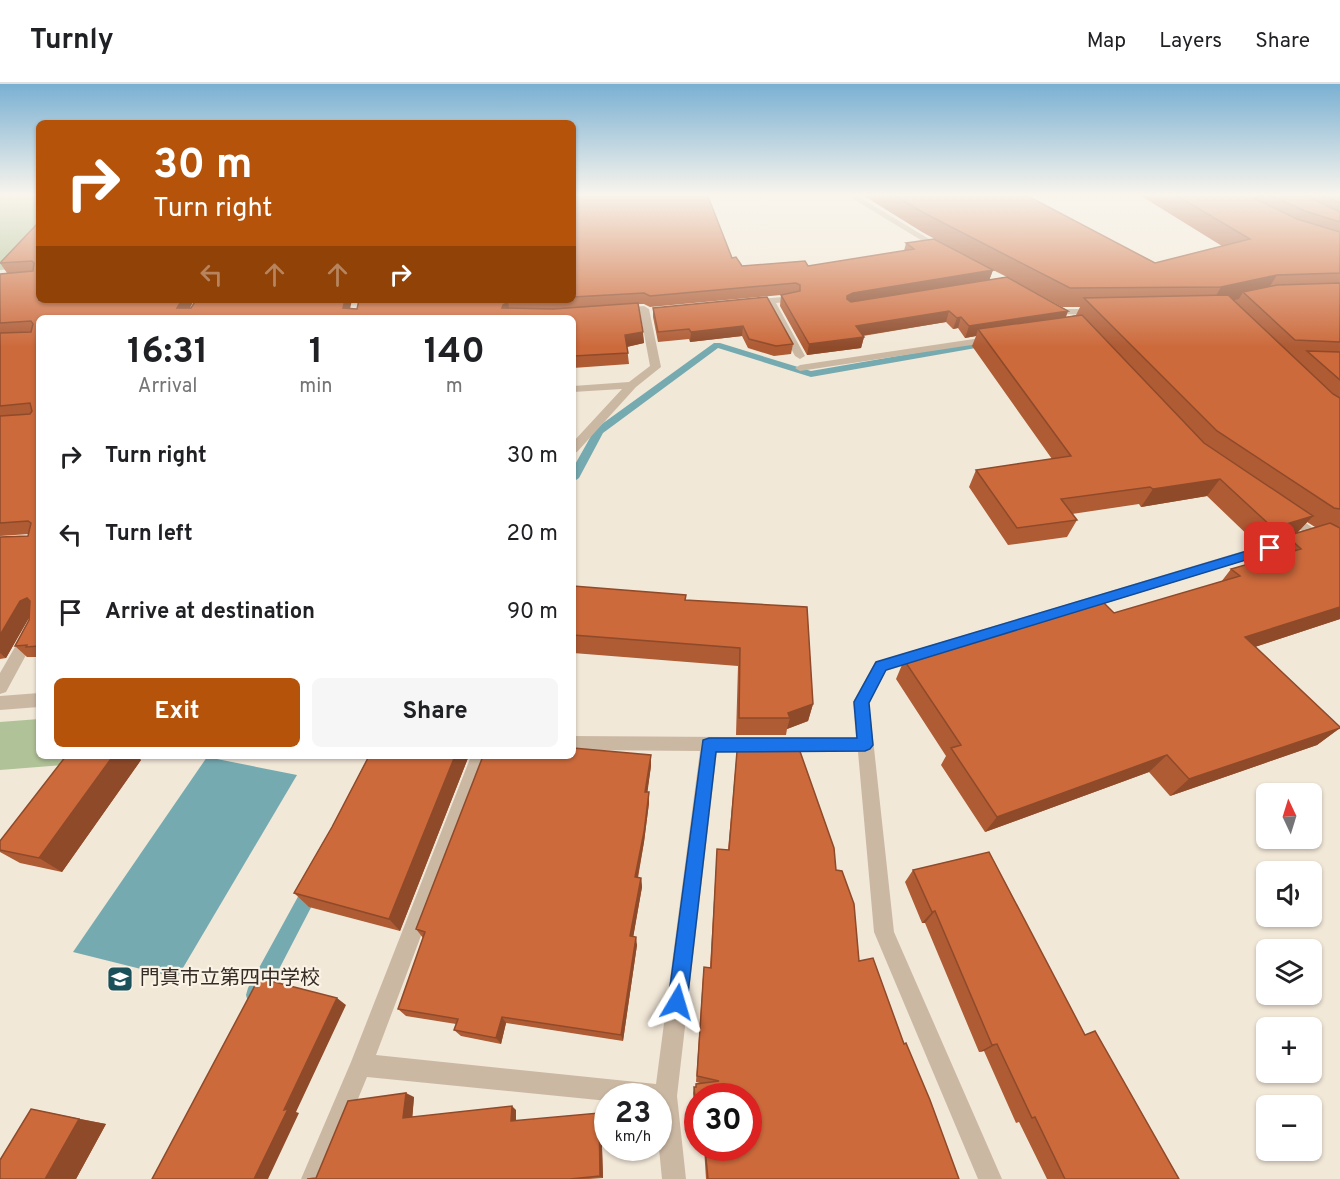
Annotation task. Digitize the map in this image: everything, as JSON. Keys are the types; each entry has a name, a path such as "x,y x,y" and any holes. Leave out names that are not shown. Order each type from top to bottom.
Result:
{"street":[{"path":"934,245 952,255"},
{"path":"736,305 794,299"},
{"path":"770,302 800,356"},
{"path":"576,446 632,385 656,367 651,313 644,309 611,311"},
{"path":"1077,326 1054,309 1105,312"},
{"path":"800,368 1007,337"},
{"path":"576,389 632,385"},
{"path":"1277,508 1338,550"},
{"path":"990,1179 884,932 861,702 881,666 1316,534"},
{"path":"0,687 36,623"},
{"path":"0,703 36,700"},
{"path":"576,743 865,745"},
{"path":"668,1083 709,745"},
{"path":"314,1179 362,1065 479,759"},
{"path":"362,1065 594,1089"},
{"path":"672,1158 674,1179"}],"green space":[{"path":"0,245 35,245 36,267 0,270"},
{"path":"36,719 36,759 78,759 76,764 0,770 0,722"}],"water":[{"path":"206,759 217,759 297,775 177,978 73,952"}],"building":[{"path":"17,245 36,245 36,303 180,303 177,308 191,308 194,303 344,303 343,308 357,309 358,303 506,303 502,308 553,309 638,303 643,332 625,335 628,353 576,356 576,315 36,315 36,646 15,646 29,620 30,601 27,598 20,601 0,635 0,537 28,536 31,523 28,521 0,523 0,416 30,414 32,411 30,403 0,406 0,333 31,332 33,324 31,321 0,323 0,274 33,271 34,263 32,261 0,263"},
{"path":"576,245 727,245 732,258 736,257 742,266 805,261 808,266 914,249 909,245 946,245 993,270 853,293 847,296 847,299 851,302 1007,277 1068,311 969,326 961,317 957,318 949,311 856,326 864,337 809,344 781,295 800,291 800,285 796,283 650,296 644,293 576,297"},
{"path":"987,245 1121,245 1155,263 1226,245 1340,245 1340,273 1277,275 1221,287 1070,288"},
{"path":"1340,283 1340,342 1295,340 1243,292 1277,285"},
{"path":"1228,295 1340,398 1340,509 1334,508 1217,431 1084,298"},
{"path":"767,297 793,344 776,346 749,339 743,326 691,332 689,329 658,332 653,308"},
{"path":"1082,315 1204,443 1313,516 1273,528 1220,479 1061,499 1077,520 1017,528 976,470 1071,456 978,329"},
{"path":"1307,351 1340,352 1340,380"},
{"path":"1330,523 1340,528 1340,607 1245,637 1340,728 1189,779 1167,755 997,817 951,748 961,745 904,660 1103,602 1114,613 1240,576 1231,569 1301,549 1287,536"},
{"path":"576,586 686,595 685,600 807,607 813,704 788,713 790,718 739,718 740,648 576,635"},
{"path":"738,739 796,740 834,848 836,870 842,871 854,904 859,961 873,958 904,1044 906,1043 930,1100 959,1179 708,1179 706,1161 762,1161 762,1083 704,1083 719,1081 697,1076 704,967 711,968 717,849 729,850"},
{"path":"576,748 651,755 645,792 649,792 644,832 635,877 641,878 630,936 636,937 621,1035 502,1017 496,1038 454,1030 458,1019 398,1009 425,932 416,929 482,759 576,759"},
{"path":"64,759 111,759 39,858 0,850 0,841"},
{"path":"367,759 454,759 389,919 294,893"},
{"path":"989,852 1085,1035 1095,1031 1179,1179 1065,1179 1035,1117 1032,1118 997,1044 992,1045 935,911 932,912 913,870"},
{"path":"259,978 337,998 254,1179 152,1179"},
{"path":"406,1093 403,1118 512,1106 511,1121 594,1113 594,1161 600,1161 600,1176 570,1179 307,1179 316,1178 348,1101"},
{"path":"31,1109 79,1119 45,1179 0,1179 0,1160"}],"waterway":[{"path":"576,473 599,431 717,345 811,374 990,343"},
{"path":"255,995 312,888"}],"place":[{"name":"門真市立第四中学校","path":"120,979"}],"route":[{"path":"677,1002 709,745 865,745 861,702 881,666 1270,548"}]}
